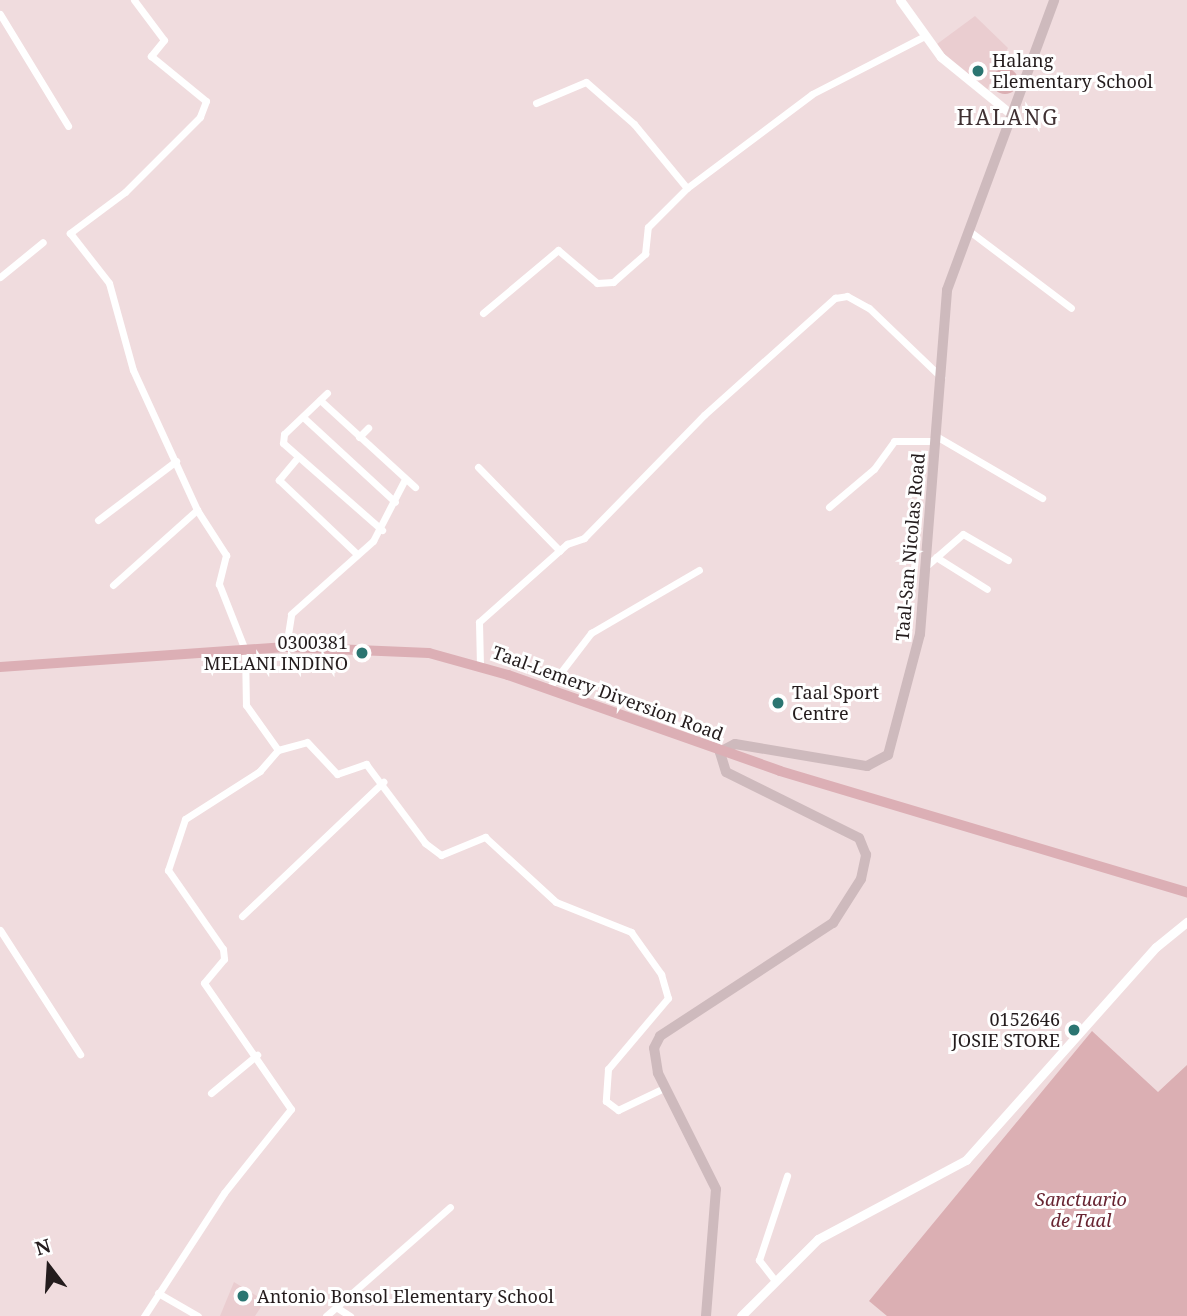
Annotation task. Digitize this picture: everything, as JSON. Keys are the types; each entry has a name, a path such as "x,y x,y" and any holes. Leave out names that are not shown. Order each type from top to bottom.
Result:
{"main road":[{"name":"Taal-San Nicolas Road","path":"720,752 735,744 867,766 885,761 920,634 947,290 967,229 1054,0"},
{"name":"Taal-Lemery Diversion Road","path":"0,667 286,647 407,650 480,666 720,752 1187,892"},
{"path":"706,1316 716,1189 666,1087 654,1048 660,1036 833,923 860,879 866,855 859,838 726,772 720,752"}],"street":[{"path":"134,0 164,40 151,56 206,101 200,117 125,192 70,233 109,283 120,310 133,370 197,510 226,555 219,584 245,650 246,705 278,750"},
{"path":"900,0 925,36 1010,114"},
{"path":"0,14 68,126"},
{"path":"483,313 558,250 597,283 613,282 645,254 648,227 687,188 811,94 925,36"},
{"path":"536,103 586,82 634,124 687,188"},
{"path":"967,229 1071,308"},
{"path":"0,277 43,242"},
{"path":"480,666 479,622 560,551 584,538 704,415 835,298 847,296 869,308 941,377"},
{"path":"327,393 282,440 382,530"},
{"path":"320,400 415,487"},
{"path":"303,417 395,502"},
{"path":"359,437 368,428"},
{"path":"830,507 873,469 894,441 935,438 1042,498"},
{"path":"298,457 279,480 357,554"},
{"path":"98,520 176,461"},
{"path":"478,467 560,551"},
{"path":"286,647 291,614 382,530 405,479"},
{"path":"113,585 197,510"},
{"path":"924,568 963,534 1008,560"},
{"path":"936,556 987,589"},
{"path":"548,689 590,633 699,570"},
{"path":"144,1316 224,1193 291,1109 257,1055 204,983 224,959 218,934 168,870 185,819 260,771 278,750 307,742 337,774 366,764 383,782 425,844 441,855 485,836 556,902 631,932 661,975 668,998 608,1069 606,1101 618,1110 666,1087"},
{"path":"242,916 383,782"},
{"path":"741,1316 772,1278 818,1239 966,1160 1156,947 1187,922"},
{"path":"0,930 80,1054"},
{"path":"211,1093 257,1055"},
{"path":"772,1278 759,1260 787,1176"},
{"path":"326,1316 450,1207"},
{"path":"158,1293 198,1316"},
{"path":"336,1307 350,1316"}],"shaded area":[{"name":"Halang Elementary School","path":"975,16 1008,48 985,94 933,47"},
{"name":"Antonio Bonsol Elementary School","path":"234,1282 265,1301 255,1316 220,1316"}],"green space":[{"path":"1005,68 1014,72 1018,81 1014,90 1005,94 996,90 992,81 996,72"},
{"name":"Sanctuario de Taal","path":"1092,1031 1158,1092 1187,1065 1187,1316 887,1316 869,1301"}],"place":[{"name":"Halang Elementary School","path":"978,71"},
{"name":"0300381 MELANI INDINO","path":"362,653"},
{"name":"Taal Sport Centre","path":"778,703"},
{"name":"0152646 JOSIE STORE","path":"1074,1030"},
{"name":"Antonio Bonsol Elementary School","path":"243,1296"}],"district":[{"name":"HALANG","path":"1008,117"}]}
